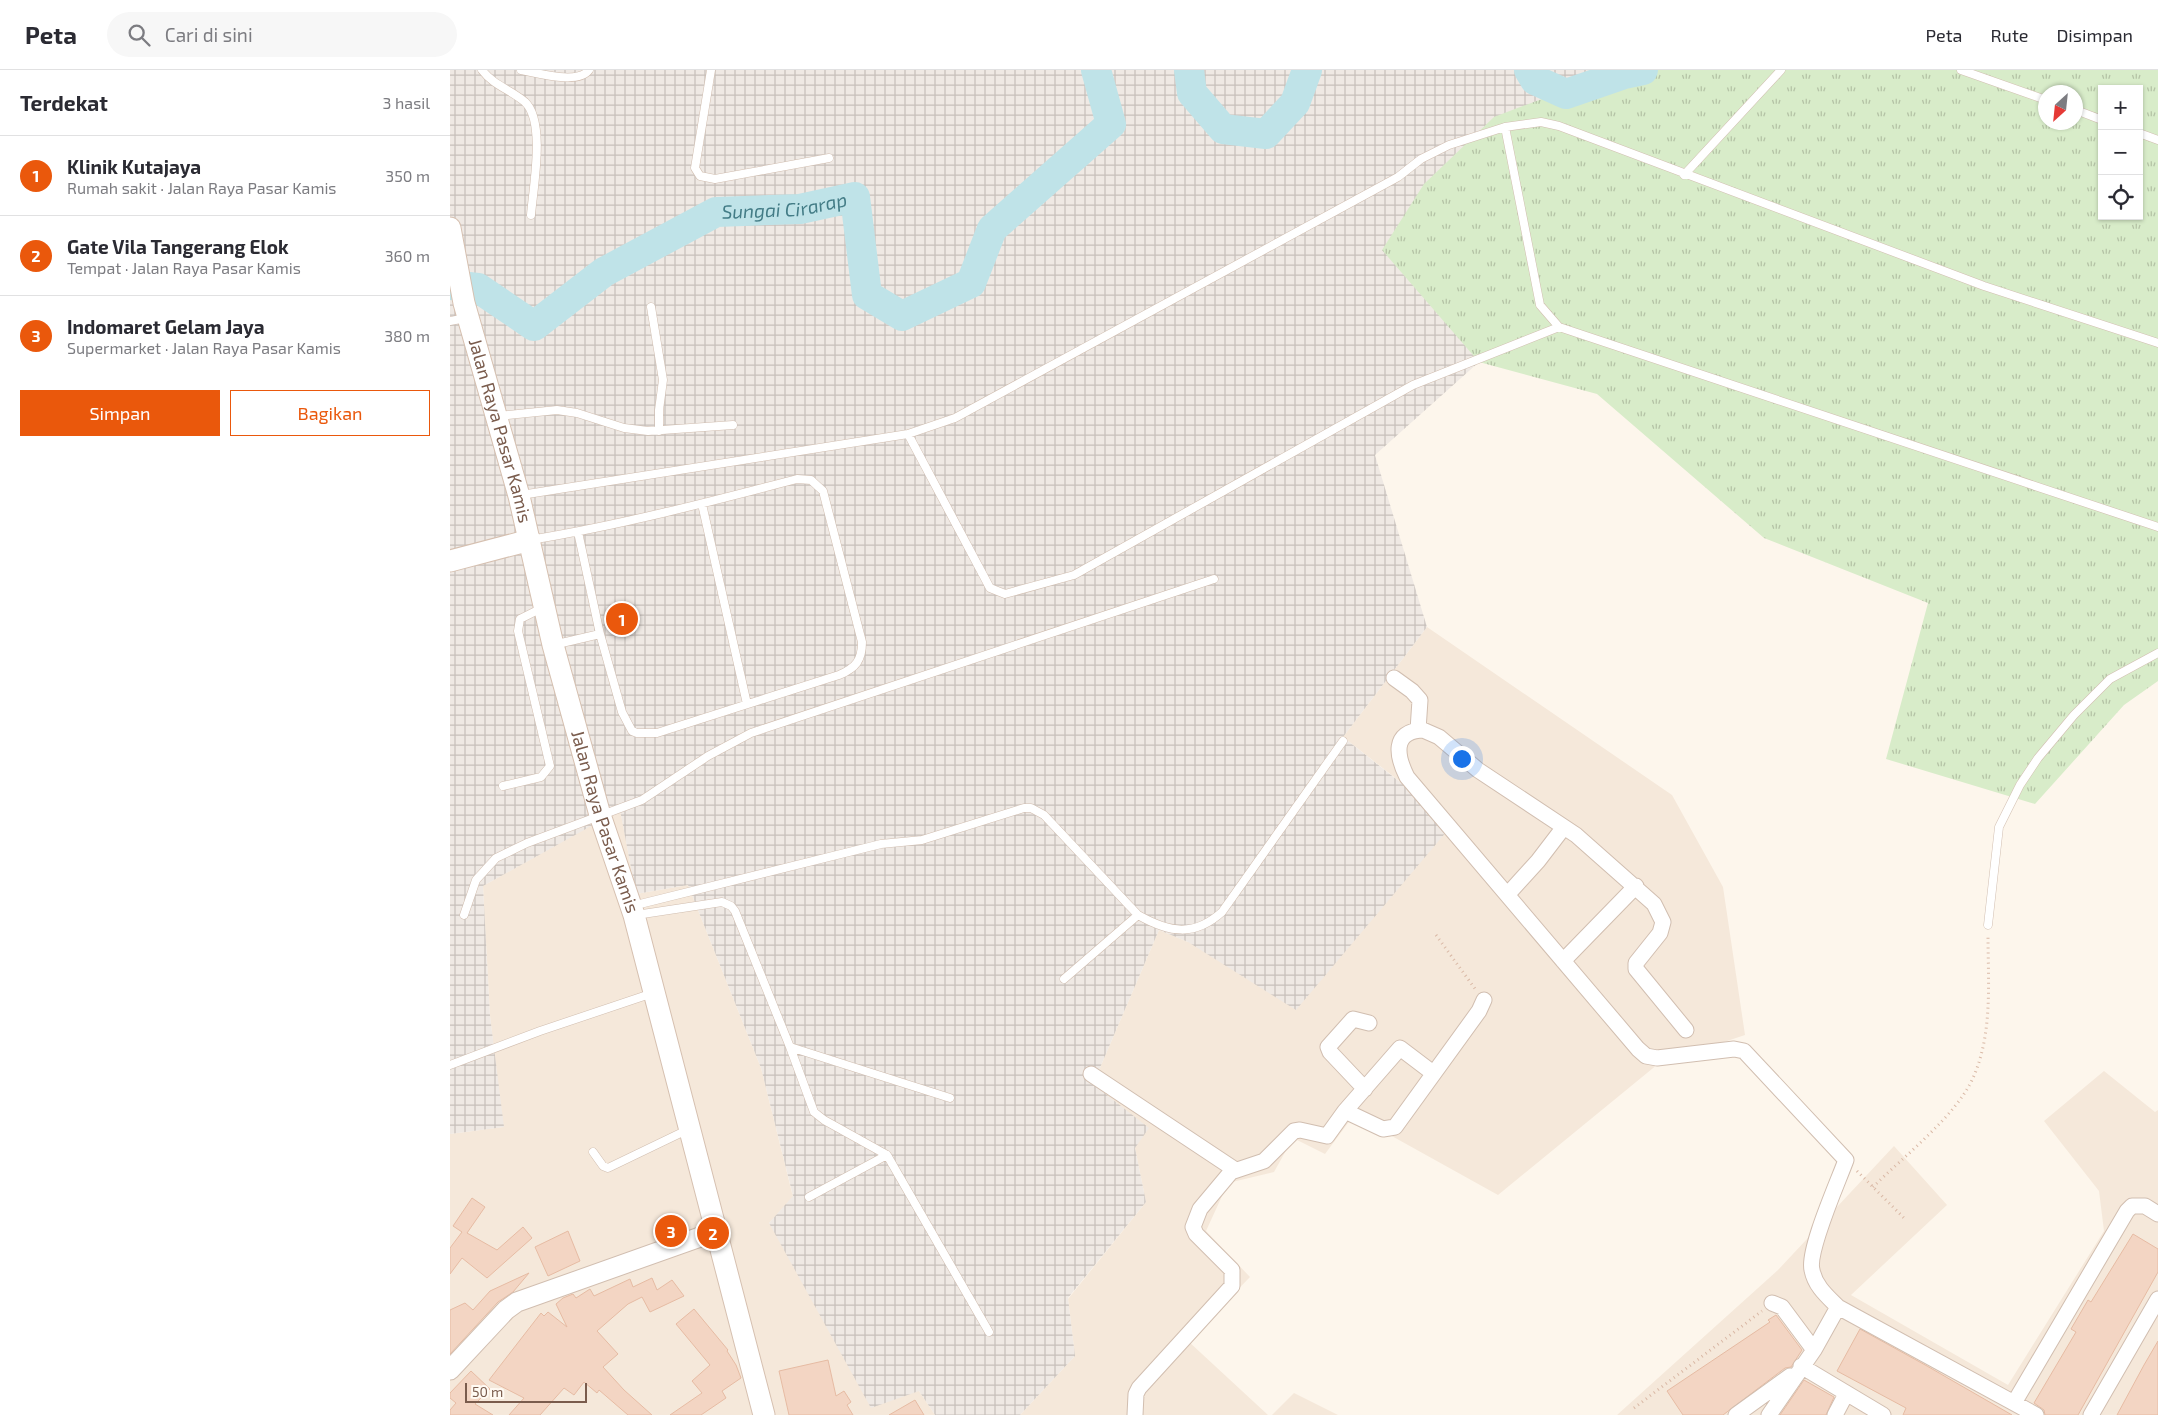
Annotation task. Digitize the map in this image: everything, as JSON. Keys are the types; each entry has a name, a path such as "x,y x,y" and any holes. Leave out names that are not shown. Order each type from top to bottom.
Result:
{"main road":[{"name":"Jalan Raya Pasar Kamis","path":"450,228 461,314 519,496 553,645 600,816 633,911 764,1415"},
{"path":"450,561 530,540"}],"street":[{"path":"1394,678 1412,691 1420,700 1418,730"},
{"path":"1686,1030 1636,969 1636,963 1652,946 1660,933 1663,922 1654,904 1636,886 1564,827 1478,770 1439,737 1428,731 1418,730 1406,736 1399,746 1399,761 1407,777 1643,1054 1657,1058 1734,1049 1742,1050 1846,1160 1811,1258 1815,1280 1838,1307 2036,1415"},
{"path":"1508,894 1538,862 1564,827"},
{"path":"1563,960 1636,886"},
{"path":"1345,1111 1382,1130 1391,1129 1403,1118 1432,1073 1479,1011 1484,1000"},
{"path":"1365,1089 1330,1052 1328,1047 1353,1019 1369,1023"},
{"path":"1136,1415 1136,1394 1139,1388 1232,1286 1232,1270 1196,1234 1193,1227 1200,1209 1234,1170 1264,1161 1294,1131 1300,1130 1328,1136 1345,1111 1400,1048 1432,1073"},
{"path":"1090,1074 1234,1170"},
{"path":"2014,1403 2127,1211 2132,1206 2145,1206 2158,1214"},
{"path":"450,1370 506,1310 517,1302 717,1231"},
{"path":"2091,1415 2158,1299"},
{"path":"1772,1303 1782,1308 1814,1350"},
{"path":"1769,1415 1799,1368 1814,1350 1838,1307"},
{"path":"1799,1368 1883,1415"},
{"path":"1736,1415 1799,1368"},
{"path":"1835,1415 1846,1394"}],"lane":[{"path":"482,70 497,84 524,102 531,112 535,125 536,147 531,215"},
{"path":"522,70 568,78 584,76 589,70"},
{"path":"711,70 695,168 700,176 708,180 829,158"},
{"path":"1684,175 1781,70"},
{"path":"1962,70 2038,97"},
{"path":"2083,113 2098,118"},
{"path":"519,496 908,434 955,418 1389,181 1421,159 1449,145 1505,127 1541,122 1559,126 1684,175 1984,286 2158,343"},
{"path":"1505,127 1540,305 1558,327 2158,527"},
{"path":"2143,134 2158,140"},
{"path":"651,308 663,380 659,410 659,431"},
{"path":"908,434 990,588 1006,594 1074,575 1413,385 1558,327"},
{"path":"495,416 557,410 592,417 624,428 659,431 734,425"},
{"path":"530,540 578,532 798,480 816,482 823,491 862,642 862,654 851,670 657,733 638,733 632,731 622,712 600,634 578,532"},
{"path":"702,504 747,704"},
{"path":"464,915 476,880 496,858 527,843 642,800 708,756 751,733 1214,579"},
{"path":"504,786 541,777 550,766 518,631 519,621 524,615 544,607"},
{"path":"553,645 600,634"},
{"path":"1988,925 1999,827 2020,785 2038,758 2074,715 2110,679 2158,653"},
{"path":"633,911 881,844 922,840 1024,808 1032,808 1044,815 1138,915 1156,924 1178,929 1195,930 1208,924 1222,912 1343,742"},
{"path":"633,911 722,902 731,906 735,911 790,1047 814,1112 824,1120 887,1155 989,1332"},
{"path":"1064,979 1138,915"},
{"path":"450,1065 540,1031 655,992"},
{"path":"790,1047 950,1098"},
{"path":"593,1152 603,1166 608,1168 691,1129"},
{"path":"809,1196 887,1155"}],"path":[{"path":"1872,1187 1934,1127 1960,1099 1973,1079 1984,1044 1988,1013 1988,925"},
{"path":"1436,935 1484,1000"},
{"path":"1846,1160 1906,1220"},
{"path":"1634,1408 1772,1303"}],"shaded area":[{"path":"450,70 1618,70 1608,73 1479,362 1375,455 1427,627 1343,737 1453,824 1296,1010 1188,942 1159,930 1093,1084 1149,1128 1135,1148 1146,1202 1068,1298 1075,1356 1020,1415 935,1415 919,1391 871,1408 769,1223 793,1196 761,1068 688,885 636,894 620,810 483,886 490,1016 504,1127 450,1134"},
{"path":"1427,627 1672,795 1723,887 1745,1035 1658,1064 1498,1195 1354,1115 1325,1154 1293,1138 1274,1172 1228,1183 1206,1231 1250,1277 1188,1341 1268,1415 1020,1415 1075,1356 1068,1299 1146,1202 1135,1148 1093,1084 1159,930 1188,942 1453,823 1343,737"},
{"path":"620,809 636,894 688,885 761,1068 793,1197 769,1223 919,1391 935,1415 450,1415 450,1134 503,1127 490,1016 483,886"},
{"path":"2104,1071 2155,1112 2158,1110 2158,1415 1617,1415 1778,1270 1894,1146 1947,1205 1851,1295 2008,1385 2104,1231 2099,1191 2044,1121"},
{"path":"1294,1393 1338,1415 1272,1415"}],"green space":[{"path":"1618,70 2158,70 2158,681 2124,705 2035,804 1886,759 1928,603 1764,538 1597,394 1479,362 1382,250 1424,184 1494,117"}],"building":[{"path":"472,1198 485,1207 467,1233 497,1250 523,1227 532,1238 487,1278 462,1258 450,1274 450,1248 462,1232 453,1226"},
{"path":"568,1231 580,1261 548,1276 535,1247"},
{"path":"2133,1234 2158,1249 2158,1272 2078,1415 2045,1415 2044,1410 2034,1403 2076,1332 2071,1329 2088,1300 2091,1302"},
{"path":"529,1273 513,1292 498,1302 450,1354 450,1310 465,1303 473,1310 490,1291"},
{"path":"652,1278 657,1290 672,1280 684,1296 650,1312 642,1297 628,1304 597,1331 618,1354 603,1367 624,1390 652,1415 628,1415 599,1390 597,1393 584,1382 574,1395 564,1388 540,1415 509,1415 524,1398 489,1380 541,1313 544,1316 548,1312 567,1327 556,1304 563,1298 573,1294 576,1298 590,1289 594,1296 630,1279 633,1287"},
{"path":"694,1309 728,1350 741,1378 722,1391 726,1398 701,1415 670,1415 702,1393 692,1381 710,1365 676,1324"},
{"path":"1776,1315 1802,1350 1791,1367 1785,1368 1723,1415 1683,1415 1667,1391 1770,1322 1768,1320"},
{"path":"1860,1329 2012,1415 1903,1415 1906,1408 1837,1371"},
{"path":"2158,1341 2158,1415 2117,1415 2144,1365"},
{"path":"828,1360 836,1396 844,1391 851,1402 847,1405 853,1415 789,1415 779,1371"},
{"path":"471,1371 490,1389 475,1404 493,1415 450,1415 450,1410 456,1403 450,1398 450,1393"},
{"path":"1804,1380 1834,1397 1826,1415 1780,1415"},
{"path":"915,1400 924,1415 889,1415"}],"waterway":[{"name":"Sungai Cirarap","path":"450,285 478,288 534,326 604,272 716,212 800,209 855,197 867,295 902,316 971,283 992,229 1111,124 1096,70"},
{"name":"Sungai Cirarap","path":"1189,70 1192,93 1223,129 1266,134 1295,103 1307,70"},
{"name":"Sungai Cirarap","path":"1529,70 1535,80 1566,94 1624,74 1643,70"}],"place":[{"name":"Klinik Kutajaya","path":"622,619"},
{"name":"Indomaret Gelam Jaya","path":"671,1231"},
{"name":"Gate Vila Tangerang Elok","path":"713,1233"}]}
